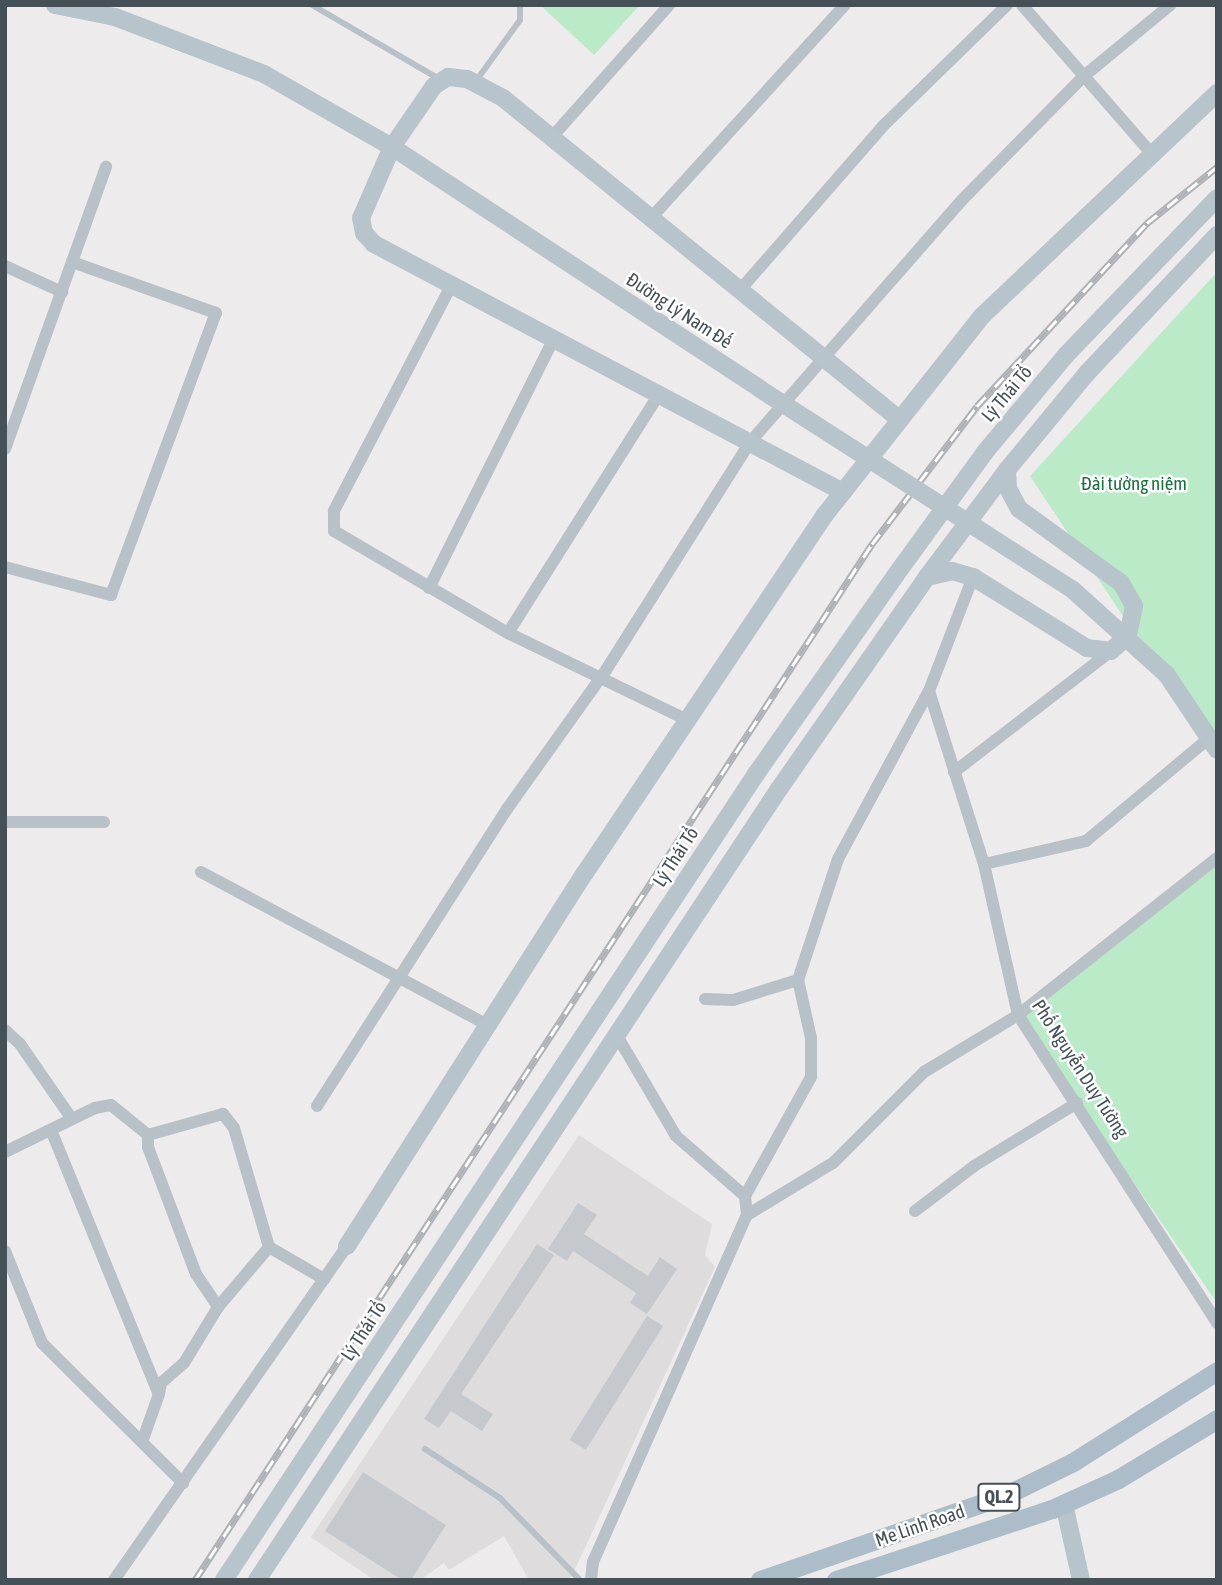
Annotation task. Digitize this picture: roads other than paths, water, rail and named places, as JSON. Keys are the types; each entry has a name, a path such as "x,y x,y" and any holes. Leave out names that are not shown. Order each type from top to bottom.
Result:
{"main road":[{"name":"Me Linh Road","path":"760,1580 1008,1494 1073,1462 1217,1371"},
{"name":"Me Linh Road","path":"836,1580 1064,1504 1118,1479 1217,1419"}],"street":[{"name":"Đường Lý Nam Đế","path":"55,5 115,18 196,45 264,74 392,146 760,389 1073,590 1128,635 1167,675 1213,743"},
{"path":"552,138 669,5"},
{"path":"651,218 845,5"},
{"path":"740,290 883,126 1007,5"},
{"path":"1022,5 1152,154"},
{"path":"317,1106 507,809 600,679 751,441 961,201 1084,76 1170,5"},
{"path":"843,492 374,244 364,233 361,218 392,146 442,81 448,77 476,81 552,138 900,420"},
{"path":"114,1580 347,1246 687,720 843,492 982,316 1217,93"},
{"path":"5,449 106,167"},
{"name":"Lý Thái Tổ","path":"224,1580 756,774 858,628 985,452 1044,382 1217,198"},
{"path":"257,1580 616,1034 927,578 1007,470 1065,399 1217,235"},
{"path":"5,567 111,595 216,313 72,262"},
{"path":"5,266 62,292"},
{"path":"452,285 334,511 334,531 508,633 687,720"},
{"path":"429,588 554,338"},
{"path":"1044,382 1065,399"},
{"path":"508,633 660,393"},
{"path":"954,772 1111,651 1128,635 1134,606 1121,583 1019,509 1009,488 1007,470"},
{"path":"927,578 952,571 973,577 1087,648 1111,651"},
{"path":"591,1580 593,1562 747,1215 745,1196 811,1077 811,1038 798,981 838,859 929,691 973,577"},
{"path":"858,628 881,643"},
{"name":"Phố Nguyễn Duy Tường","path":"929,691 984,864 1018,1015 1217,1322"},
{"path":"984,864 1086,841 1213,743"},
{"path":"5,822 104,822"},
{"path":"747,1215 832,1163 924,1072 1018,1015 1217,858"},
{"path":"201,872 488,1025"},
{"path":"705,999 741,999 798,981"},
{"path":"5,1030 20,1044 72,1119"},
{"path":"616,1034 676,1136 745,1196"},
{"path":"915,1211 974,1166 1077,1103"},
{"path":"5,1152 72,1119 111,1105 148,1135"},
{"path":"148,1135 223,1114 234,1128 269,1247 324,1279"},
{"path":"51,1130 159,1394"},
{"path":"148,1135 148,1147 196,1274 218,1307"},
{"path":"142,1442 161,1382 184,1363 218,1307 269,1247"},
{"path":"5,1251 42,1342 183,1483"},
{"path":"1064,1504 1081,1580"}],"lane":[{"path":"312,5 442,81"},
{"path":"476,81 520,20 520,5"},
{"path":"425,1450 500,1498 580,1580"}],"railway":[{"path":"195,1580 872,544 977,406 1147,223 1217,167"}],"park label":[{"name":"Đài tưởng niệm","path":"1134,484"}]}
